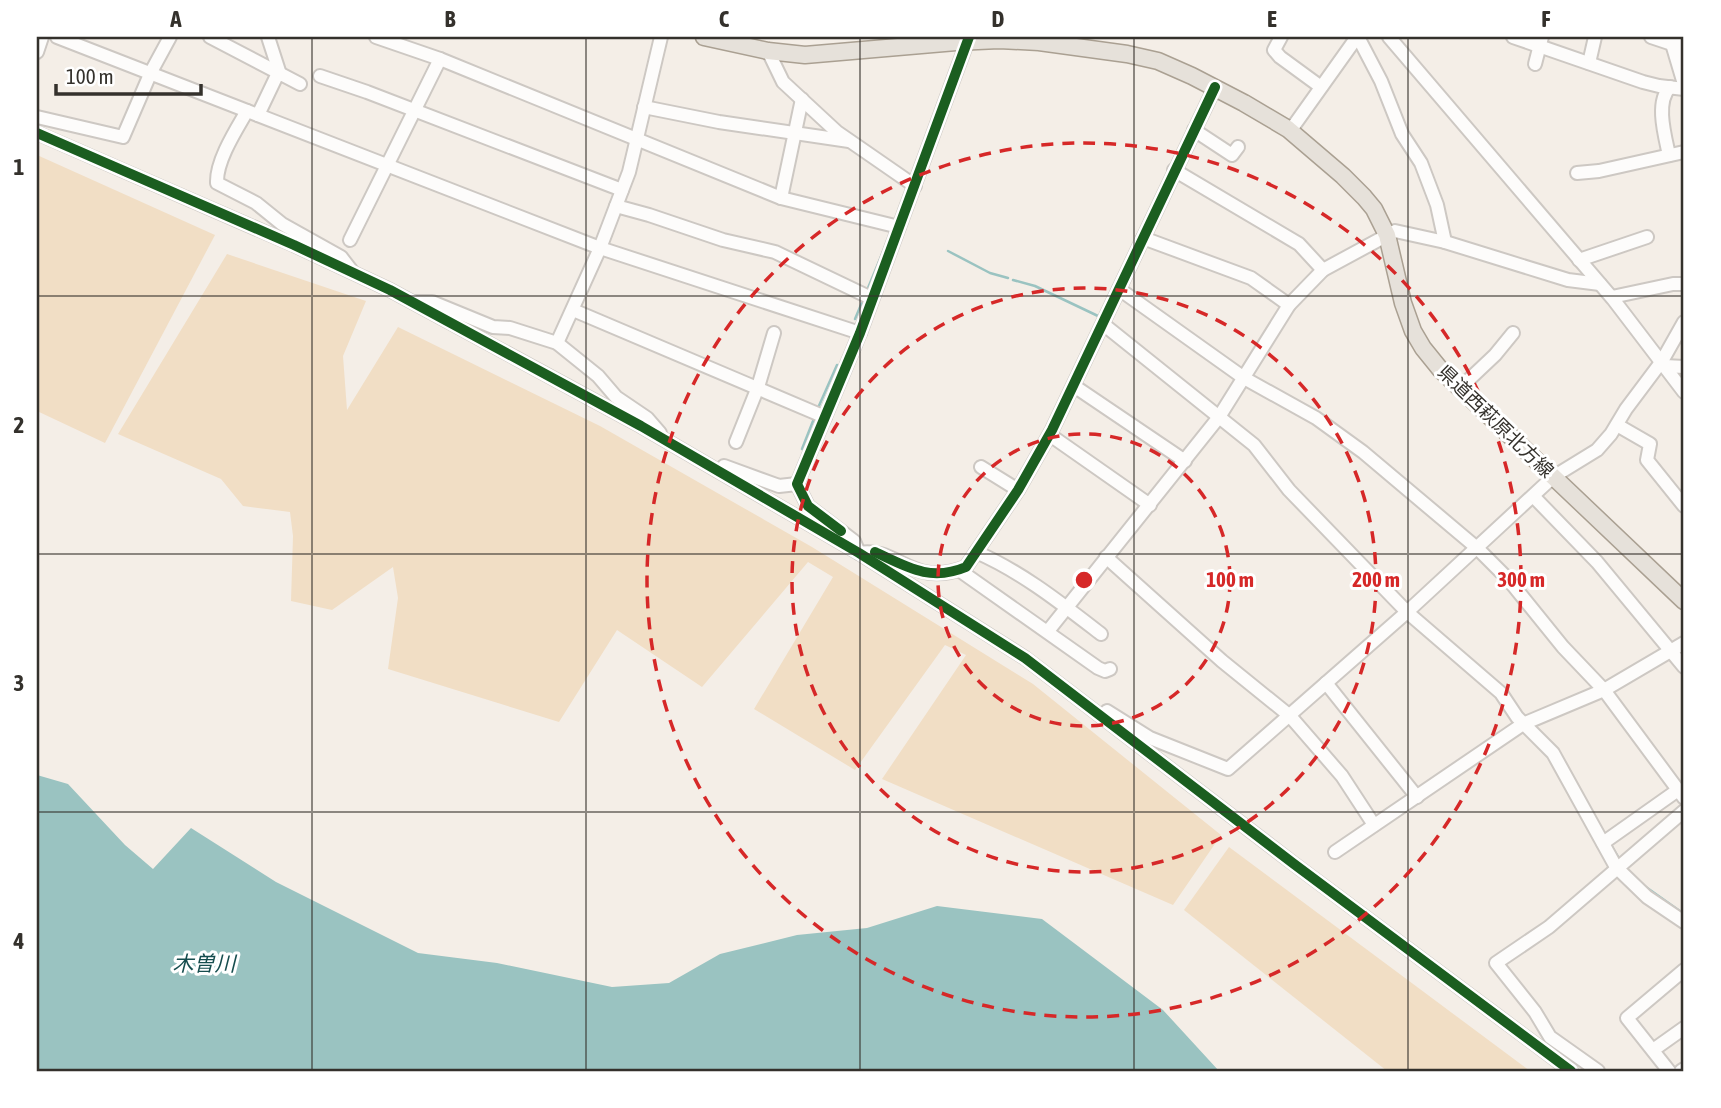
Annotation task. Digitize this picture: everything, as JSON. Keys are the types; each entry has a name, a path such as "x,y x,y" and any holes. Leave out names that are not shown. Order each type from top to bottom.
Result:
{"main road":[{"name":"県道西萩原北方線","path":"704,37 768,51 805,55 968,39 1039,42 1127,54 1158,61 1272,118 1364,197 1381,221 1387,235 1403,303 1413,331 1423,348 1459,389 1684,601"}],"street":[{"path":"37,51 41,37"},
{"path":"57,37 600,248 860,333"},
{"path":"37,117 123,137 151,72 170,37"},
{"path":"210,37 300,84"},
{"path":"268,37 279,71 253,113 230,141 217,175 217,183 256,203 282,224 341,257 353,273"},
{"path":"376,37 440,59 781,198 899,227"},
{"path":"556,343 600,248 622,190 661,37"},
{"path":"1281,37 1274,50 1321,87"},
{"path":"1290,131 1357,37 1364,44 1402,134 1421,163 1437,205 1445,242"},
{"path":"1390,37 1612,297 1684,392"},
{"path":"1513,37 1541,41 1588,63 1643,82 1670,88 1684,87 1677,42 1651,37"},
{"path":"1588,63 1595,37"},
{"path":"796,484 860,333 968,39"},
{"path":"1535,64 1541,41"},
{"path":"768,51 783,82 849,141 915,186"},
{"path":"350,240 440,59"},
{"path":"320,76 622,190"},
{"path":"859,553 873,551 928,574 966,567 1050,435 1214,87"},
{"path":"1669,155 1663,116 1665,92 1670,88"},
{"path":"781,198 802,99"},
{"path":"644,107 719,122 849,141"},
{"path":"1194,130 1232,155 1238,147"},
{"path":"37,133 353,273 411,302 507,352 713,467 859,553 1025,658 1571,1071"},
{"path":"1577,173 1684,152"},
{"path":"1174,170 1299,244 1323,270"},
{"path":"616,206 723,240 775,252 871,298"},
{"path":"1048,631 1219,417 1289,304 1323,270 1395,231 1445,242 1569,280 1600,284"},
{"path":"1579,260 1647,237"},
{"path":"1143,238 1251,278 1289,304"},
{"path":"1612,297 1684,284"},
{"path":"1119,289 1244,378 1316,418 1354,445 1477,548 1508,579 1563,647 1604,690 1681,794 1603,843"},
{"path":"411,302 432,302 493,327 510,328 556,343 598,376 616,397 647,418 668,442"},
{"path":"573,310 825,417"},
{"path":"1093,708 1107,711 1157,741 1228,769 1407,611 1553,477 1597,450 1663,363 1684,322"},
{"path":"1103,324 1254,445 1289,490 1407,611 1486,678 1523,724 1553,752 1616,867 1647,897 1684,922"},
{"path":"736,442 758,387 774,333"},
{"path":"1459,389 1513,333"},
{"path":"1663,363 1684,367"},
{"path":"1074,386 1185,461"},
{"path":"1617,425 1650,444 1647,460 1684,506"},
{"path":"1050,435 1150,505"},
{"path":"713,467 728,466 779,486 796,484"},
{"path":"981,467 1017,490"},
{"path":"796,484 808,506 854,541 859,553"},
{"path":"1533,496 1597,562 1684,667"},
{"path":"976,552 1010,568 1101,634"},
{"path":"1106,557 1222,662 1290,716 1342,776 1374,825"},
{"path":"959,570 1098,668 1105,671 1110,669"},
{"path":"1335,852 1523,724 1604,690 1684,643"},
{"path":"1326,683 1417,797"},
{"path":"1598,1071 1550,1037 1535,1012 1496,963 1549,927 1684,810"},
{"path":"1670,1071 1627,1018 1684,970"},
{"path":"1653,1050 1684,1028"}],"shaded area":[{"path":"37,155 215,235 105,443 37,411"},
{"path":"227,254 366,301 343,356 347,410 398,327 600,426 812,547 1033,684 1221,835 1173,905 882,779 966,655 945,645 855,770 754,709 833,577 808,562 702,687 617,630 559,722 388,669 398,598 393,567 332,610 291,601 293,536 290,512 243,506 221,479 118,434"},
{"path":"1229,847 1530,1071 1387,1071 1184,910"}],"water":[{"name":"木曽川","path":"37,775 68,784 125,845 153,869 191,828 276,882 418,953 497,963 612,987 669,983 720,954 797,935 867,928 937,906 1042,919 1163,1010 1219,1071 37,1071"}],"waterway":[{"path":"868,288 887,242"},
{"path":"948,251 990,273 1008,278"},
{"path":"1013,280 1035,286 1098,316"},
{"path":"855,319 863,300"},
{"path":"818,408 837,365"},
{"path":"802,449 815,416"},
{"path":"1612,847 1618,857"},
{"path":"1643,885 1684,914"}],"cycle path":[{"path":"841,531 808,506 797,484 860,333 969,37"},
{"path":"875,552 908,567 930,573 966,567 1018,490 1052,430 1215,87"},
{"path":"37,133 294,245 390,290 641,426 859,553 1025,658 1571,1071"}]}
